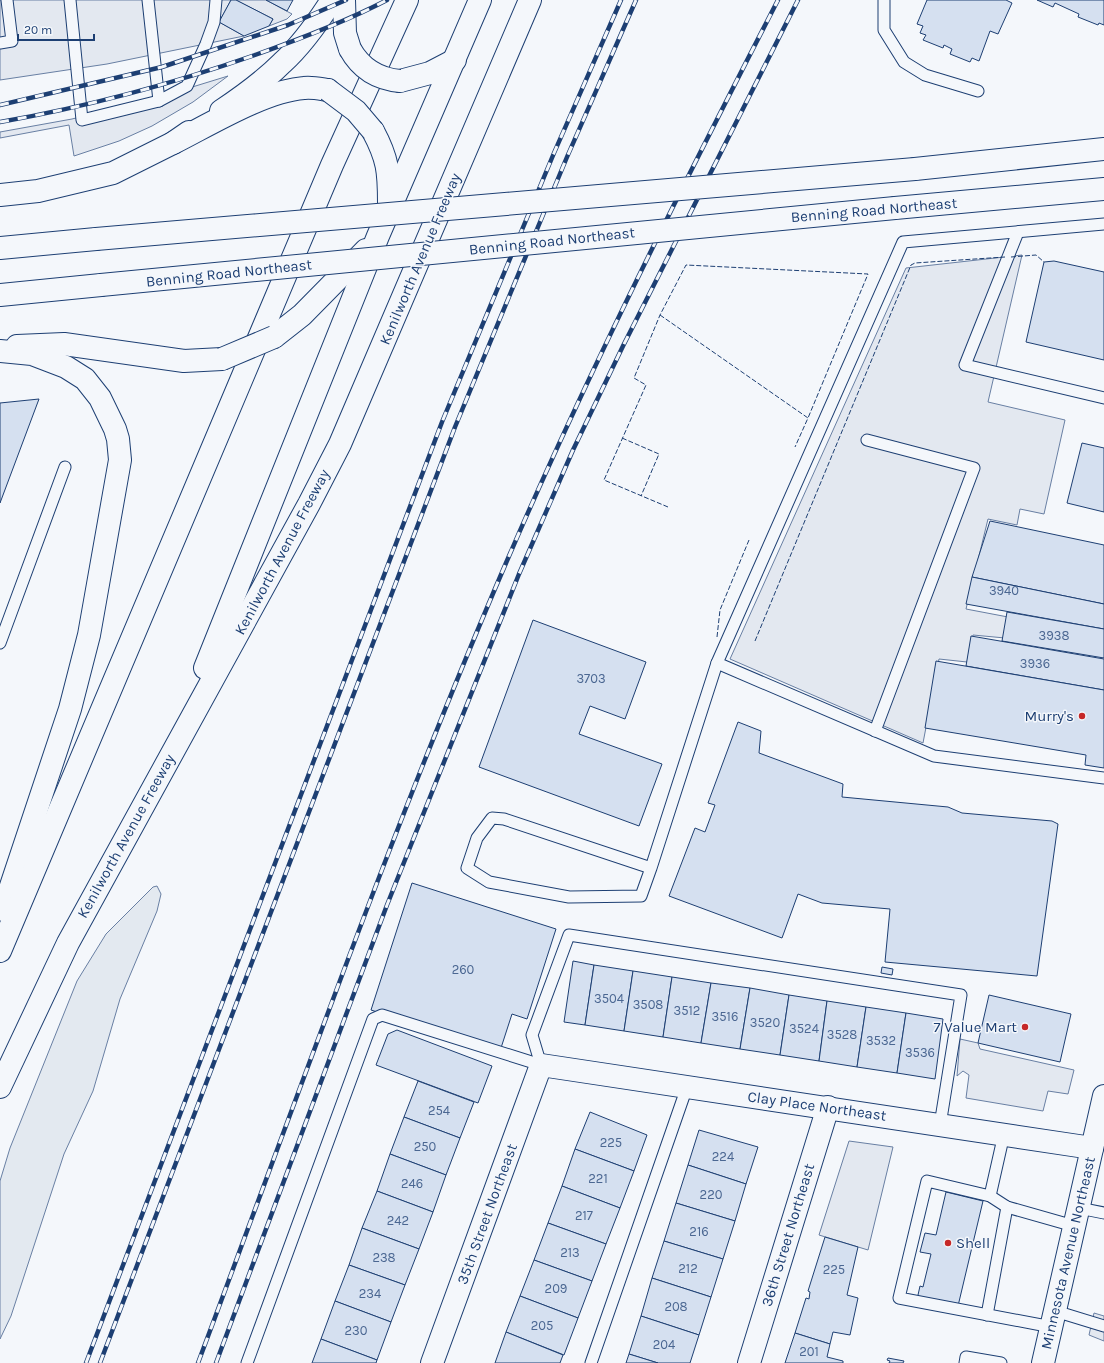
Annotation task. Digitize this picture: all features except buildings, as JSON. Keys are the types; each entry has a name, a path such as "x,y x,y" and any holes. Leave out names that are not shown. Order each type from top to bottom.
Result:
{"main road":[{"path":"172,143 242,96 283,63 317,22 332,0"},
{"path":"344,0 345,33 350,49 356,61 370,72 387,80 400,81 430,74 455,60"},
{"path":"0,951 332,165 408,0"},
{"path":"162,771 226,618 378,236 480,0"},
{"name":"Kenilworth Avenue Freeway","path":"0,1087 68,943 310,504 340,444 530,0"},
{"path":"0,195 38,191 113,173 247,106 281,92 305,87 328,90 356,111 373,131 384,150 389,171 389,210"},
{"path":"0,248 915,169 1104,149"},
{"name":"Benning Road Northeast","path":"0,295 1104,189"},
{"path":"0,348 64,344 184,361 222,360 274,337 302,315 360,257 378,236"},
{"path":"0,351 32,354 66,367 85,379 100,398 115,429 118,439 120,460 88,636 70,709 0,919"},
{"name":"Clay Place Northeast","path":"541,1065 828,1107 1092,1148"},
{"name":"35th Street Northeast","path":"432,1363 541,1065"},
{"name":"Minnesota Avenue Northeast","path":"1043,1363 1104,1096"},
{"name":"36th Street Northeast","path":"748,1363 828,1107"}],"lane":[{"path":"0,43 12,41 7,0"},
{"path":"70,0 82,120 159,101 187,86 214,22 216,0"},
{"path":"148,0 159,101"},
{"path":"884,0 884,30 904,62 925,75 978,91"},
{"path":"651,868 504,819 492,818 477,838 467,868 489,882 570,897 641,896 651,868 717,663 904,242 1104,224"},
{"path":"1018,232 965,364 1104,398"},
{"path":"867,440 974,468 875,731"},
{"path":"0,643 65,467"},
{"path":"717,663 934,756 1104,778"},
{"path":"541,1065 532,1035 569,935 961,995 940,1125"},
{"path":"247,1363 373,1019 382,1015 541,1065"},
{"path":"591,1363 687,1087"},
{"path":"990,1196 1004,1134"},
{"path":"1104,1213 1077,1217 1008,1207 990,1196 926,1181 899,1298 987,1315 1053,1319 1104,1326"},
{"path":"987,1315 1008,1207"},
{"path":"965,1363 966,1357 1001,1363"}],"shaded area":[{"path":"0,0 231,0 219,22 244,36 107,64 0,80"},
{"path":"236,0 266,0 292,14 287,19 269,26 273,19"},
{"path":"228,76 193,102 152,126 119,141 74,156 69,125 0,138 0,132 72,119 163,96"},
{"path":"1022,255 988,402 1065,420 1044,514 1020,509 1017,525 988,519 966,609 1008,617 1005,638 973,635 967,662 939,659 923,743 730,659 906,268"},
{"path":"157,886 161,894 157,911 120,999 93,1091 64,1154 11,1316 0,1339 0,1181 10,1148 77,981 106,934 153,887"},
{"path":"960,1039 978,1043 980,1049 1074,1070 1068,1094 1048,1091 1043,1111 966,1098 969,1075 963,1071 957,1076"},
{"path":"849,1141 893,1147 868,1250 819,1235"},
{"path":"1094,1313 1104,1316 1104,1341 1089,1335"}],"railway":[{"path":"0,105 162,67 288,25 346,0"},
{"path":"0,122 97,102 224,66 339,23 387,0"},
{"path":"86,1363 442,422 554,153 621,0"},
{"path":"100,1363 455,427 567,157 636,0"},
{"path":"198,1363 385,861 464,662 506,563 570,420 637,279 778,0"},
{"path":"216,1363 387,905 519,574 573,450 623,346 798,0"}],"fence":[{"path":"1011,257 1036,255 1044,262"},
{"path":"755,641 911,265 915,263 1005,257"},
{"path":"668,507 604,480 646,385 634,378 660,315 686,265 868,274 808,418"},
{"path":"660,315 808,418 795,447"},
{"path":"622,438 659,454 641,496"},
{"path":"717,637 720,610 749,540"}],"place":[{"name":"Murry's","path":"1082,716"},
{"name":"7 Value Mart","path":"1025,1027"},
{"name":"Shell","path":"948,1243"}]}
